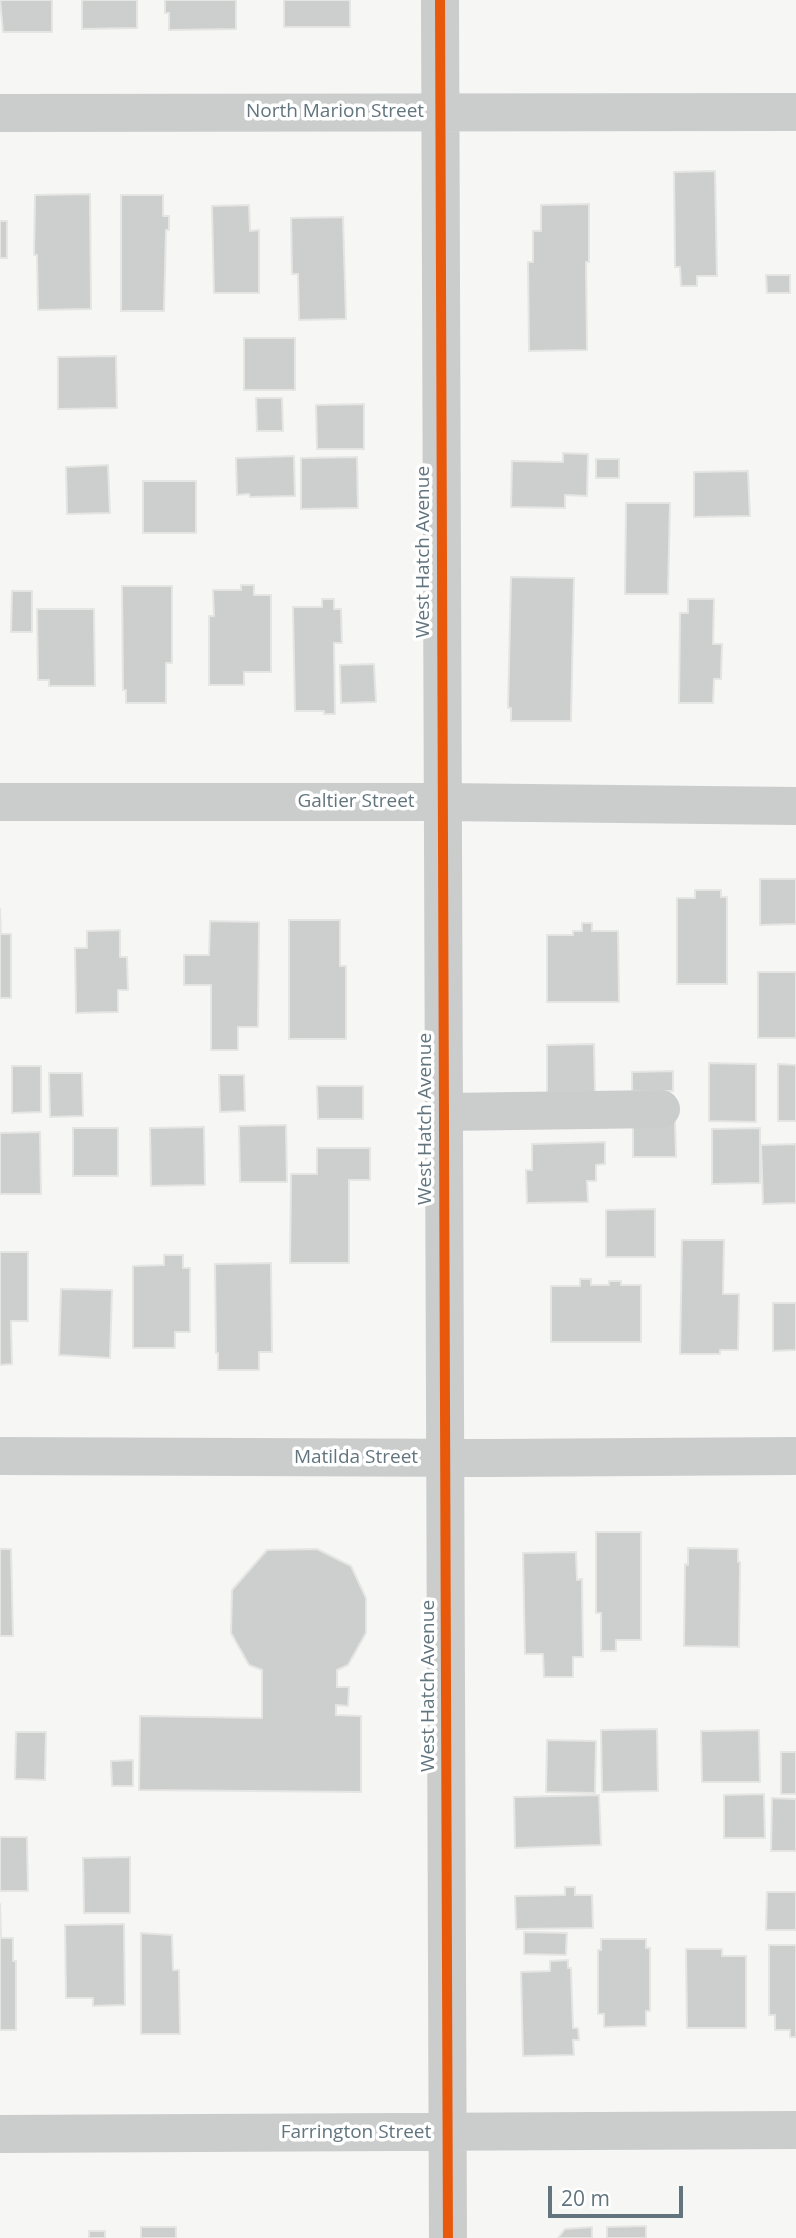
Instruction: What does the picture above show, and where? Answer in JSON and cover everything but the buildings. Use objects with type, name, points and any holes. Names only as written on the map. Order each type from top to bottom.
[{"type":"street","name":"West Hatch Avenue","points":[[440,0],[448,2238]]},
{"type":"street","name":"North Marion Street","points":[[0,113],[796,112]]},
{"type":"street","name":"Galtier Street","points":[[0,802],[442,802],[796,806]]},
{"type":"street","points":[[444,1112],[661,1109]]},
{"type":"street","name":"Matilda Street","points":[[0,1457],[796,1456]]},
{"type":"street","name":"Farrington Street","points":[[0,2134],[796,2130]]},
{"type":"cycle path","points":[[440,0],[448,2238]]}]
